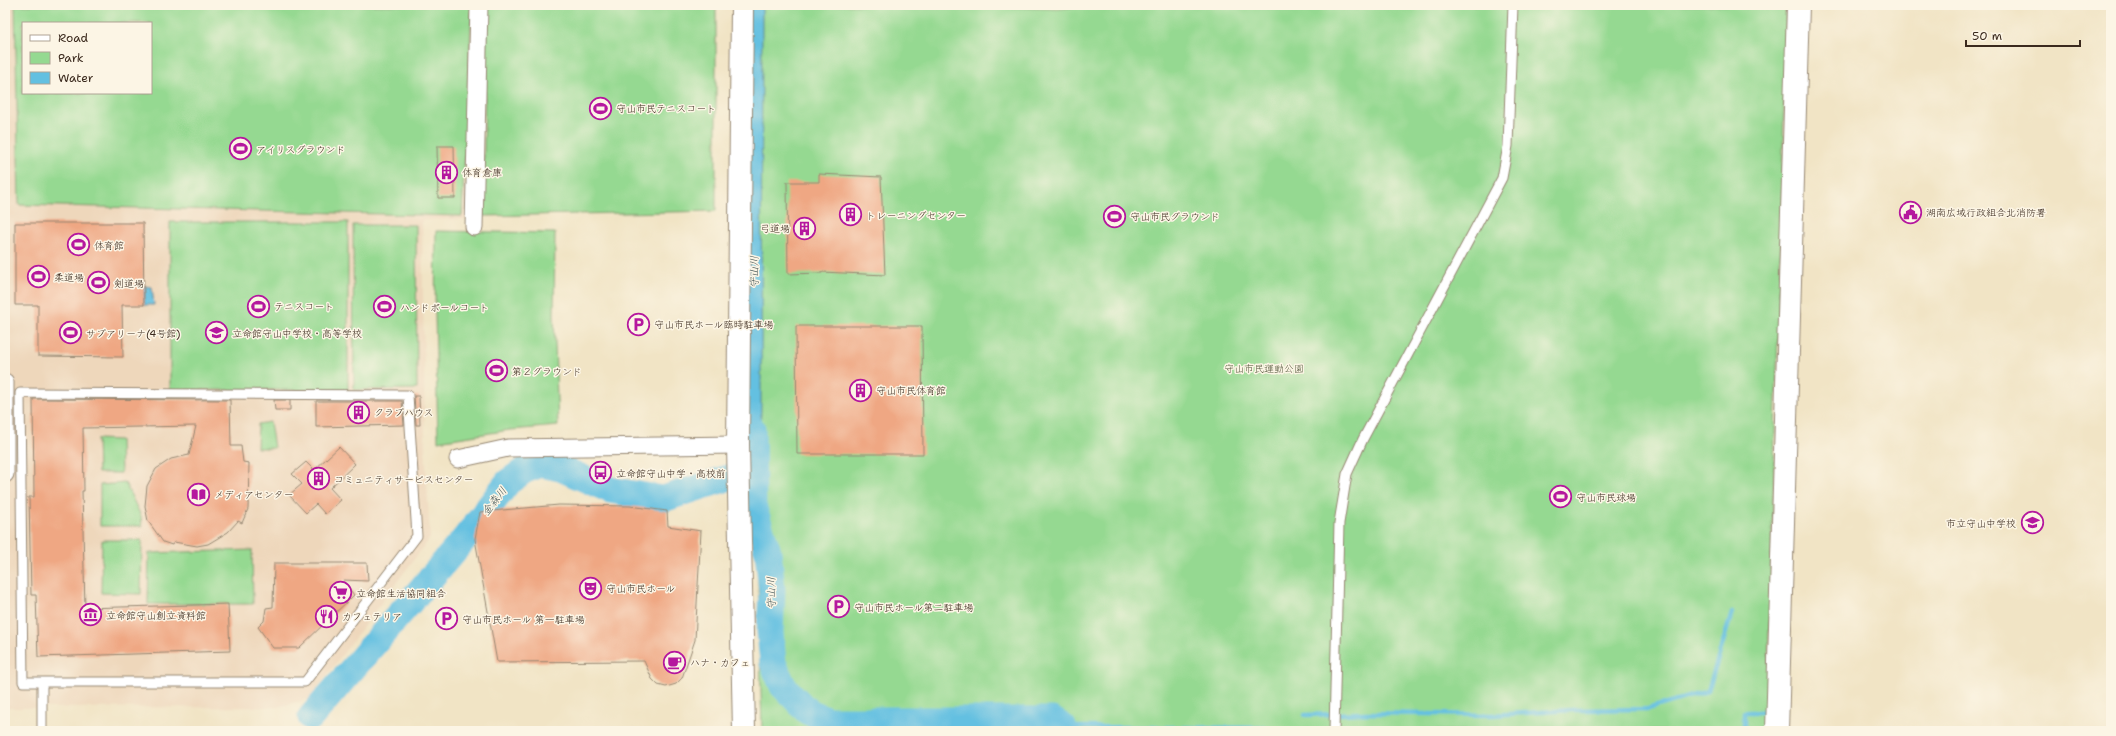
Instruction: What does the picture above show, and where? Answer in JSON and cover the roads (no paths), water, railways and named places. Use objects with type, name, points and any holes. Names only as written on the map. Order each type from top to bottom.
[{"type":"street","points":[[474,227],[479,5]]},
{"type":"street","points":[[742,5],[738,453],[744,731]]},
{"type":"street","points":[[1778,731],[1798,5]]},
{"type":"street","points":[[5,382],[5,474]]},
{"type":"street","points":[[458,459],[508,448],[738,453]]},
{"type":"lane","points":[[1334,731],[1339,523],[1347,474],[1363,439],[1502,178],[1508,146],[1512,5]]},
{"type":"lane","points":[[20,393],[408,394],[417,536],[305,682],[42,682],[22,682],[20,393]]},
{"type":"lane","points":[[42,682],[42,731]]},
{"type":"water","points":[[747,5],[762,5],[760,463],[746,467]]},
{"type":"water","points":[[144,286],[152,287],[154,305],[144,305]]},
{"type":"waterway","name":"守山川","points":[[752,429],[753,506],[768,552],[772,590],[770,632],[773,663],[783,686],[807,711],[828,720],[1052,720],[1063,727],[1064,731]]},
{"type":"waterway","name":"金森川","points":[[311,717],[466,537],[508,482],[525,470],[541,464],[560,468],[610,490],[663,499],[752,470]]},
{"type":"waterway","points":[[1305,715],[1366,713],[1492,715],[1573,710],[1648,709],[1708,691],[1732,613]]},
{"type":"waterway","points":[[1744,731],[1744,712],[1773,712]]},
{"type":"waterway","name":"守山川","points":[[1063,727],[1264,728]]},
{"type":"place","name":"守山市民テニスコート","points":[[600,108]]},
{"type":"place","name":"アイリスグラウンド","points":[[241,149]]},
{"type":"place","name":"体育倉庫","points":[[446,172]]},
{"type":"place","name":"湖南広域行政組合北消防署","points":[[1910,212]]},
{"type":"place","name":"トレーニングセンター","points":[[851,215]]},
{"type":"place","name":"守山市民グラウンド","points":[[1114,216]]},
{"type":"place","name":"弓道場","points":[[805,228]]},
{"type":"place","name":"体育館","points":[[79,245]]},
{"type":"place","name":"柔道場","points":[[38,277]]},
{"type":"place","name":"剣道場","points":[[99,283]]},
{"type":"place","name":"テニスコート","points":[[259,306]]},
{"type":"place","name":"ハンドボールコート","points":[[385,307]]},
{"type":"place","name":"守山市民ホール臨時駐車場","points":[[639,324]]},
{"type":"place","name":"サブアリーナ(4号館)","points":[[71,333]]},
{"type":"place","name":"立命館守山中学校・高等学校","points":[[216,333]]},
{"type":"place","name":"第２グラウンド","points":[[496,371]]},
{"type":"place","name":"守山市民体育館","points":[[860,390]]},
{"type":"place","name":"クラブハウス","points":[[358,412]]},
{"type":"place","name":"立命館守山中学・高校前","points":[[601,473]]},
{"type":"place","name":"コミュニティサービスセンター","points":[[318,479]]},
{"type":"place","name":"メディアセンター","points":[[198,494]]},
{"type":"place","name":"守山市民球場","points":[[1561,497]]},
{"type":"place","name":"市立守山中学校","points":[[2032,523]]},
{"type":"place","name":"守山市民ホール","points":[[591,588]]},
{"type":"place","name":"立命館生活協同組合","points":[[340,593]]},
{"type":"place","name":"守山市民ホール第二駐車場","points":[[839,607]]},
{"type":"place","name":"立命館守山創立資料館","points":[[91,615]]},
{"type":"place","name":"カフェテリア","points":[[326,616]]},
{"type":"place","name":"守山市民ホール 第一駐車場","points":[[447,619]]},
{"type":"place","name":"ハナ・カフェ","points":[[674,662]]},
{"type":"park label","name":"守山市民運動公園","points":[[1264,368]]}]
